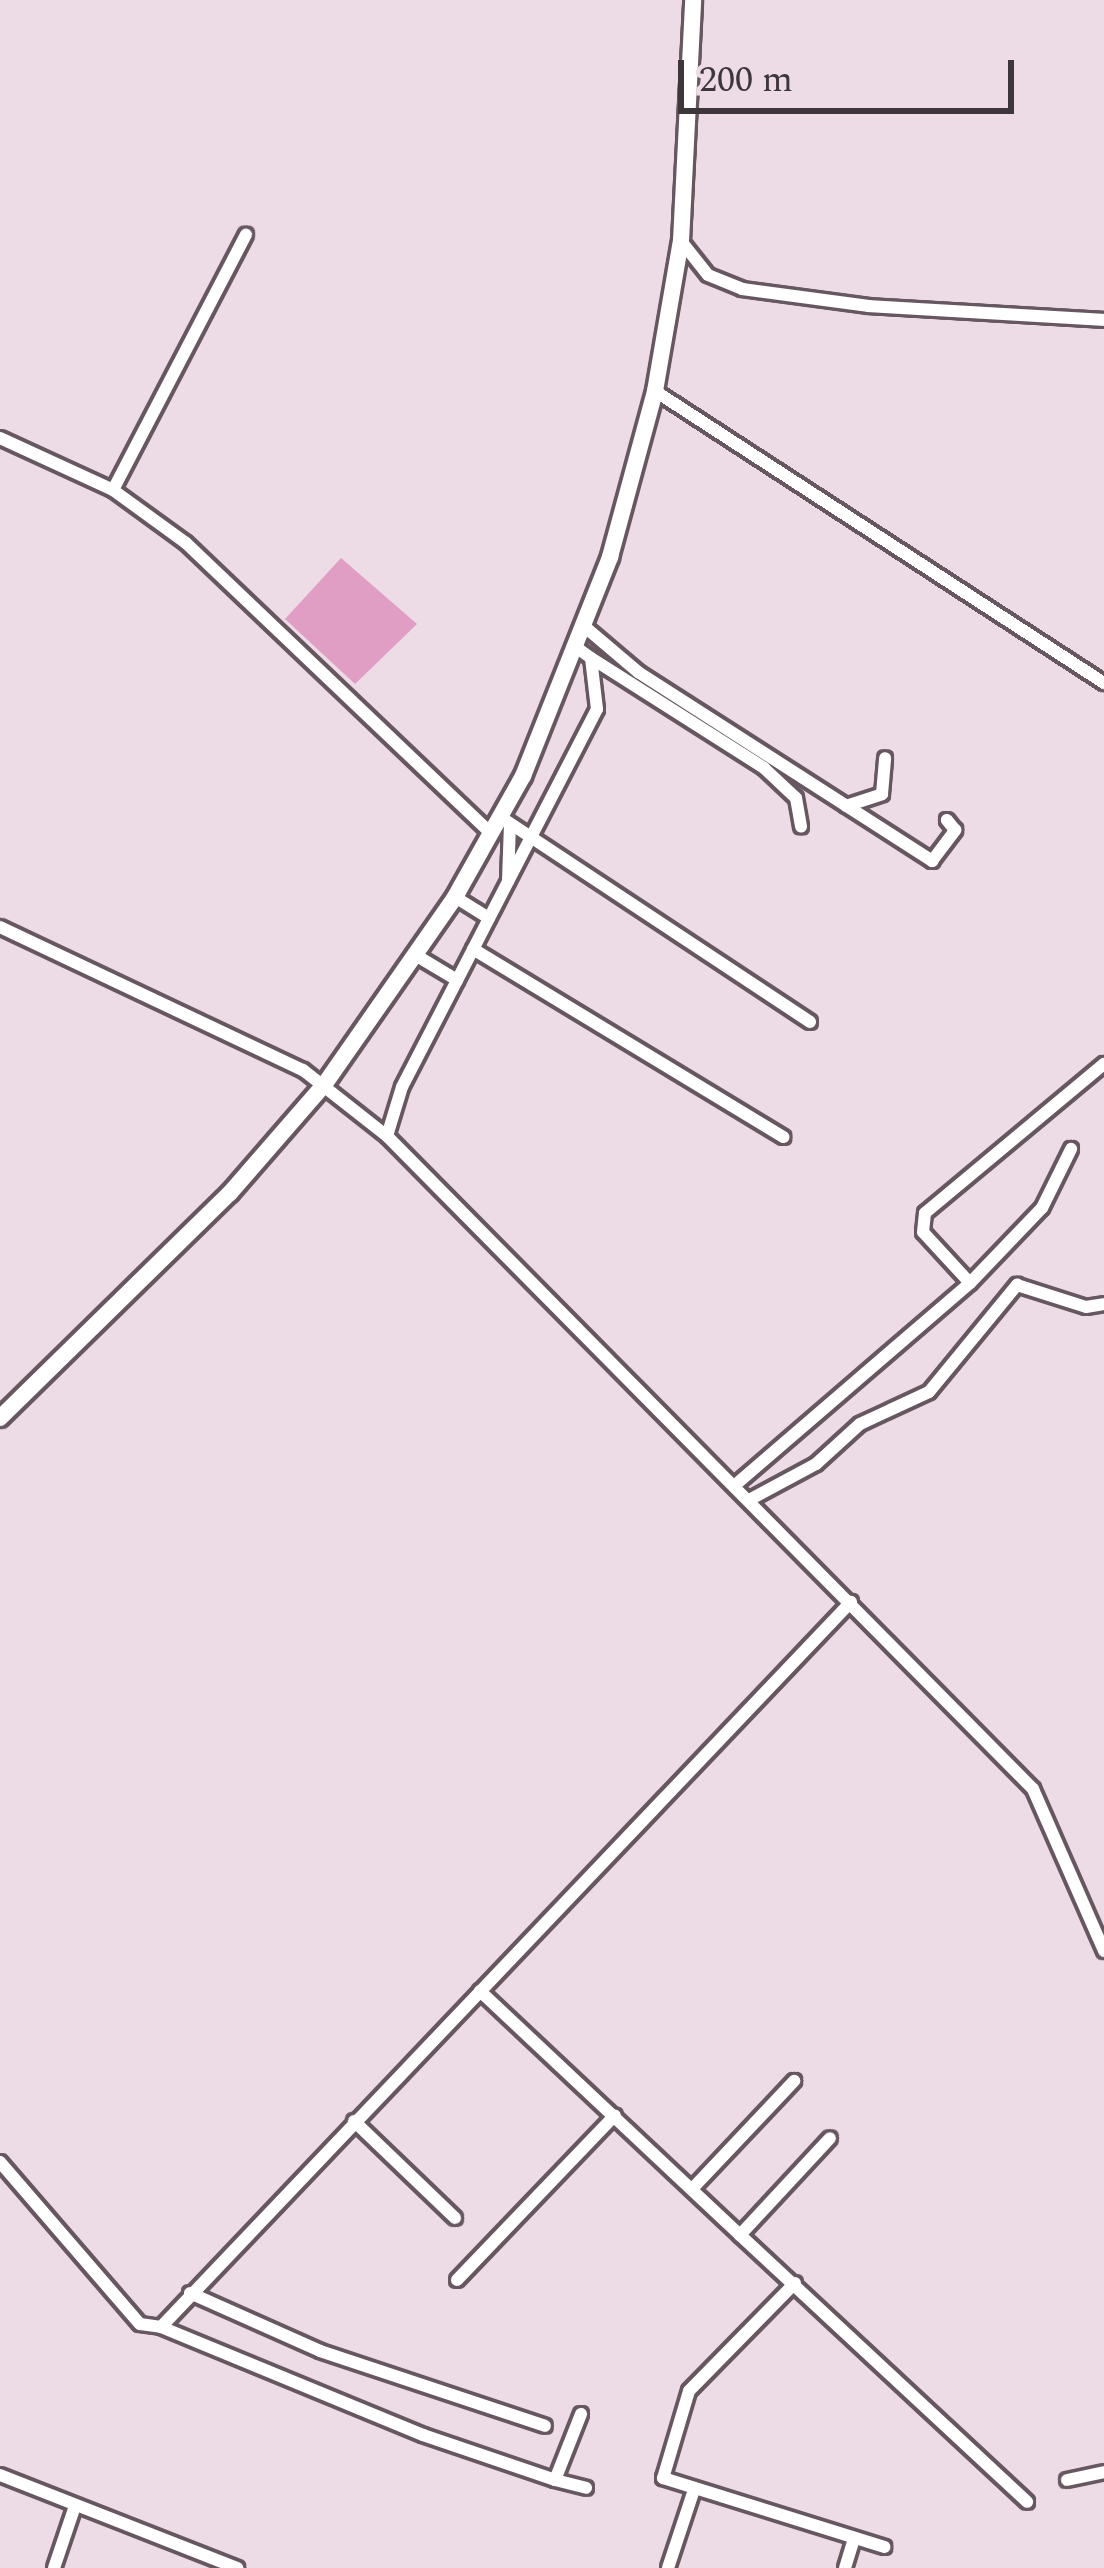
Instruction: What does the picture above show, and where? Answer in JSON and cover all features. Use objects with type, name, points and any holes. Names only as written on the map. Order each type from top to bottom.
[{"type":"main road","points":[[0,1418],[230,1193],[324,1085],[417,956],[500,824],[584,653],[585,627],[655,391],[681,241],[693,0]]},
{"type":"street","points":[[113,490],[246,236]]},
{"type":"street","points":[[681,241],[708,275],[742,289],[869,306],[1104,320]]},
{"type":"street","points":[[655,391],[1104,683]]},
{"type":"street","points":[[0,438],[113,490],[186,543],[500,824],[533,840],[810,1022]]},
{"type":"street","points":[[585,627],[638,672],[932,861],[955,830],[947,820]]},
{"type":"street","points":[[584,653],[764,768],[796,799],[801,827]]},
{"type":"street","points":[[387,1136],[403,1087],[597,709],[584,653]]},
{"type":"street","points":[[845,806],[869,805],[883,794],[885,758]]},
{"type":"street","points":[[500,824],[508,882]]},
{"type":"street","points":[[455,897],[489,918]]},
{"type":"street","points":[[0,927],[324,1085],[387,1136],[1033,1789],[1104,1951]]},
{"type":"street","points":[[473,949],[784,1137]]},
{"type":"street","points":[[417,956],[458,980]]},
{"type":"street","points":[[970,1283],[923,1232],[925,1213],[1104,1064]]},
{"type":"street","points":[[734,1486],[970,1283],[1042,1208],[1071,1149]]},
{"type":"street","points":[[749,1500],[816,1464],[860,1424],[929,1392],[1017,1285],[1086,1307],[1104,1304]]},
{"type":"street","points":[[161,2327],[851,1602]]},
{"type":"street","points":[[480,1991],[1027,2502]]},
{"type":"street","points":[[692,2189],[794,2081]]},
{"type":"street","points":[[457,2280],[614,2115]]},
{"type":"street","points":[[354,2121],[454,2218]]},
{"type":"street","points":[[740,2235],[830,2138]]},
{"type":"street","points":[[0,2162],[140,2324],[161,2327],[423,2435],[586,2488]]},
{"type":"street","points":[[795,2283],[688,2391],[662,2474],[694,2490],[884,2548]]},
{"type":"street","points":[[190,2293],[320,2351],[545,2426]]},
{"type":"street","points":[[555,2480],[581,2414]]},
{"type":"street","points":[[1067,2480],[1104,2472]]},
{"type":"street","points":[[0,2475],[74,2509],[237,2568]]},
{"type":"street","points":[[668,2568],[694,2490]]},
{"type":"street","points":[[54,2568],[74,2509]]},
{"type":"street","points":[[844,2568],[853,2542]]},
{"type":"shaded area","points":[[341,558],[417,624],[355,684],[285,619]]}]
